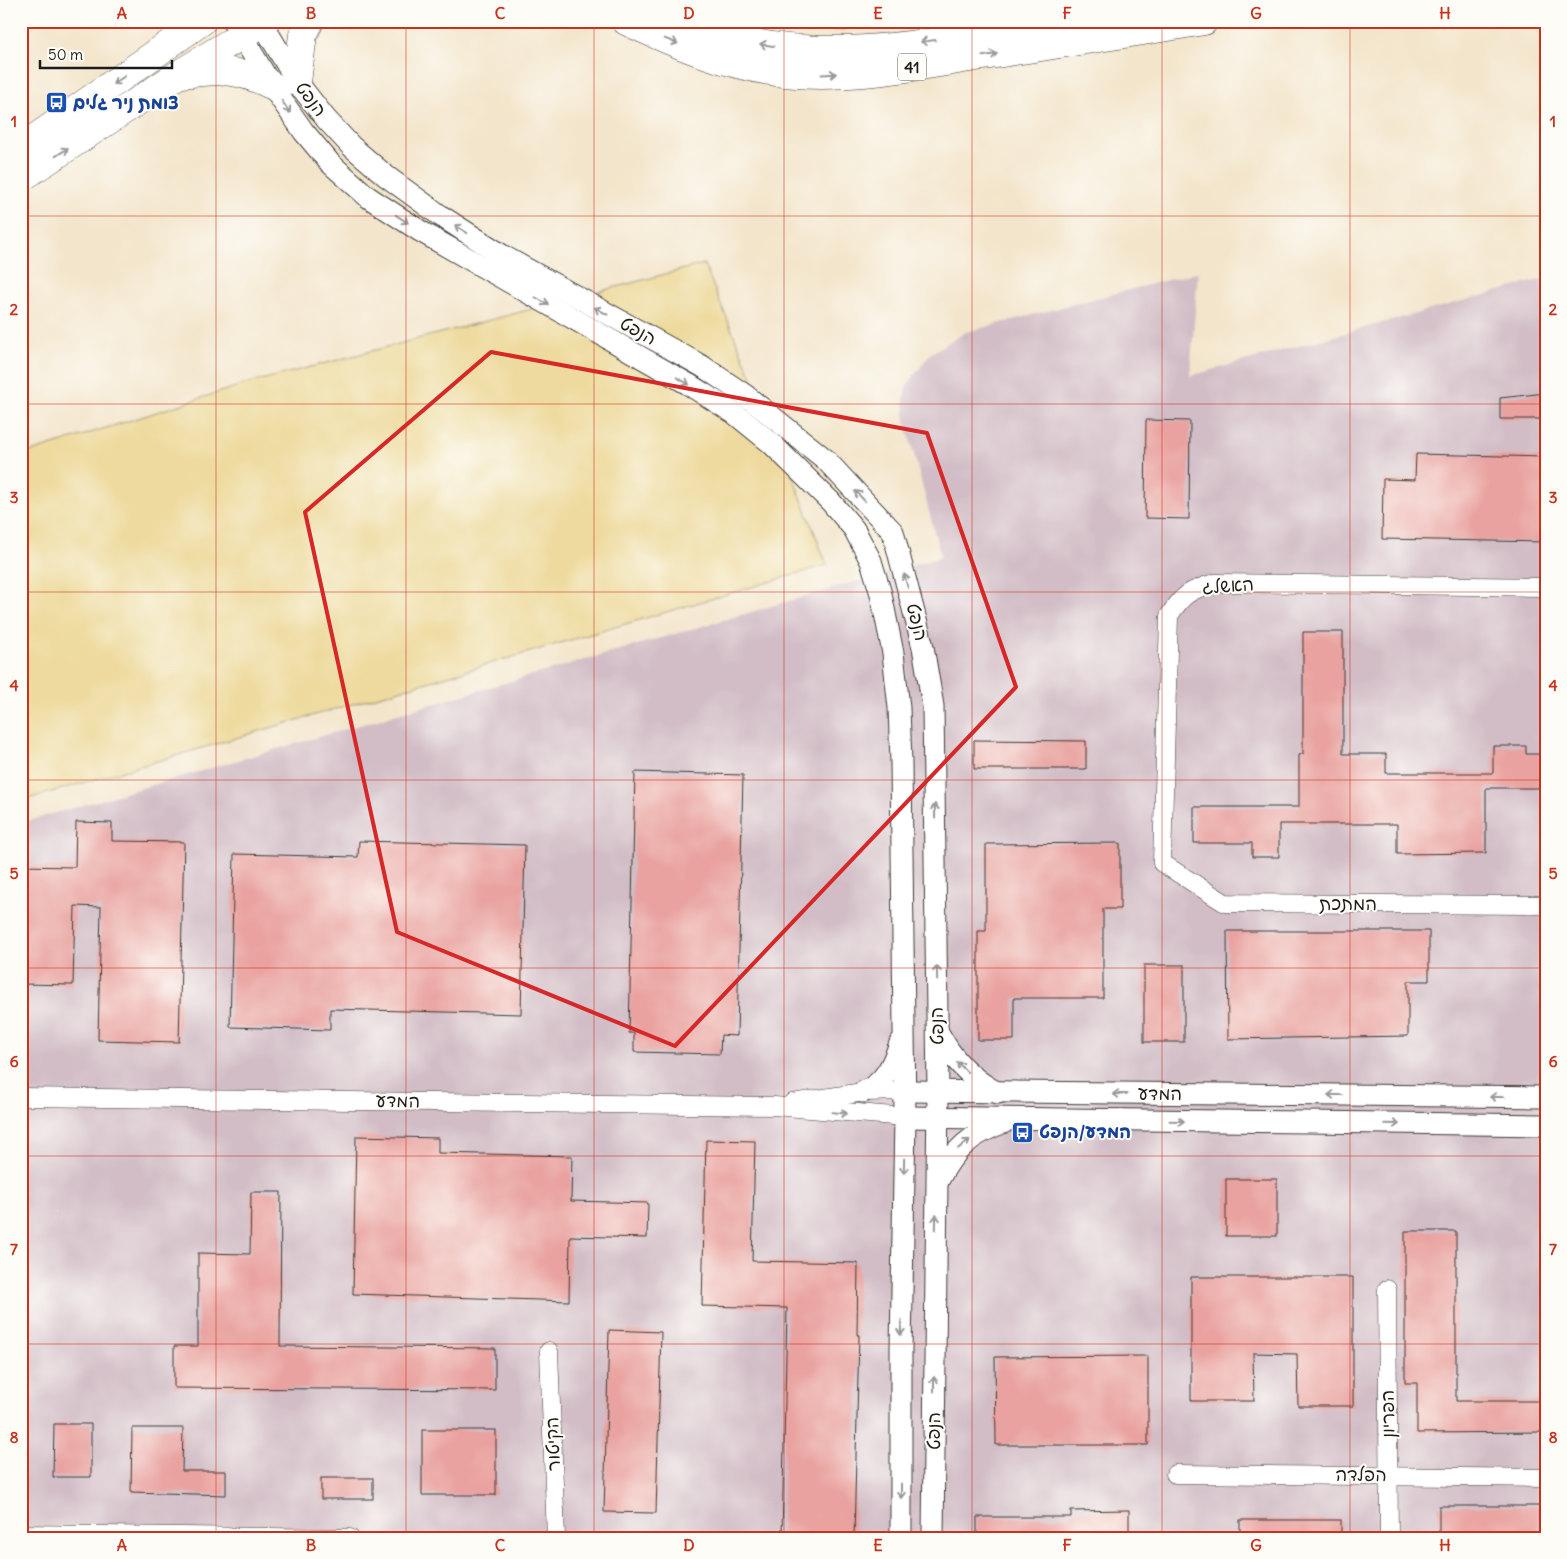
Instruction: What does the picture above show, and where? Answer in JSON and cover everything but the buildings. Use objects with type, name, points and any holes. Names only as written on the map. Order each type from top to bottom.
[{"type":"highway","points":[[143,64],[170,21]]},
{"type":"highway","points":[[21,148],[202,21]]},
{"type":"highway","points":[[180,74],[213,70],[239,72],[284,84],[310,21]]},
{"type":"highway","name":"41","points":[[626,21],[701,52],[742,65],[783,73],[820,75],[883,71],[1204,21]]},
{"type":"highway","name":"41","points":[[690,21],[736,38],[768,45],[822,50],[875,49],[1063,21]]},
{"type":"highway","points":[[21,178],[253,24]]},
{"type":"street","name":"הנפט","points":[[253,24],[284,84],[304,132],[330,163],[368,197],[420,231],[688,384],[734,413],[804,473],[854,529],[871,561],[881,594],[893,654],[899,708],[905,1117],[901,1350],[901,1538]]},
{"type":"street","name":"הנפט","points":[[284,84],[326,119],[351,146],[386,176],[441,216],[505,258],[702,366],[745,395],[825,459],[893,532],[923,647],[933,706],[938,1092],[933,1538]]},
{"type":"street","name":"האשלג","points":[[1162,863],[1170,616],[1178,602],[1192,589],[1215,583],[1546,587]]},
{"type":"street","name":"המתכת","points":[[1162,863],[1225,903],[1546,905]]},
{"type":"street","points":[[937,1031],[949,1053],[963,1069],[998,1093]]},
{"type":"street","points":[[863,1092],[872,1088],[888,1072],[904,1034]]},
{"type":"street","name":"המדע","points":[[774,1106],[863,1092],[904,1091],[1546,1097]]},
{"type":"street","name":"המדע","points":[[21,1097],[774,1106],[905,1117],[1012,1120],[1546,1125]]},
{"type":"street","points":[[936,1183],[952,1155],[962,1145],[988,1129],[1012,1120]]},
{"type":"street","name":"הפריון","points":[[1387,1290],[1389,1538]]},
{"type":"street","name":"הקיטור","points":[[549,1351],[556,1538]]},
{"type":"street","name":"הפלדה","points":[[1175,1474],[1546,1478]]},
{"type":"street","points":[[21,1534],[350,1538]]},
{"type":"highlighted area","points":[[491,352],[927,433],[1016,687],[675,1046],[397,932],[305,512]]},
{"type":"shaded area","points":[[1198,272],[1190,376],[1546,278],[1546,1538],[21,1538],[21,823],[941,557],[905,420],[904,401],[906,387],[930,354],[966,332]]},
{"type":"green space","points":[[784,21],[870,21],[841,30],[797,29]]},
{"type":"sand","points":[[704,264],[785,456],[827,565],[21,801],[21,455],[242,385]]},
{"type":"place","name":"צומת ניר גלים","points":[[57,103]]},
{"type":"place","name":"המדע/הנפט","points":[[1023,1132]]}]
